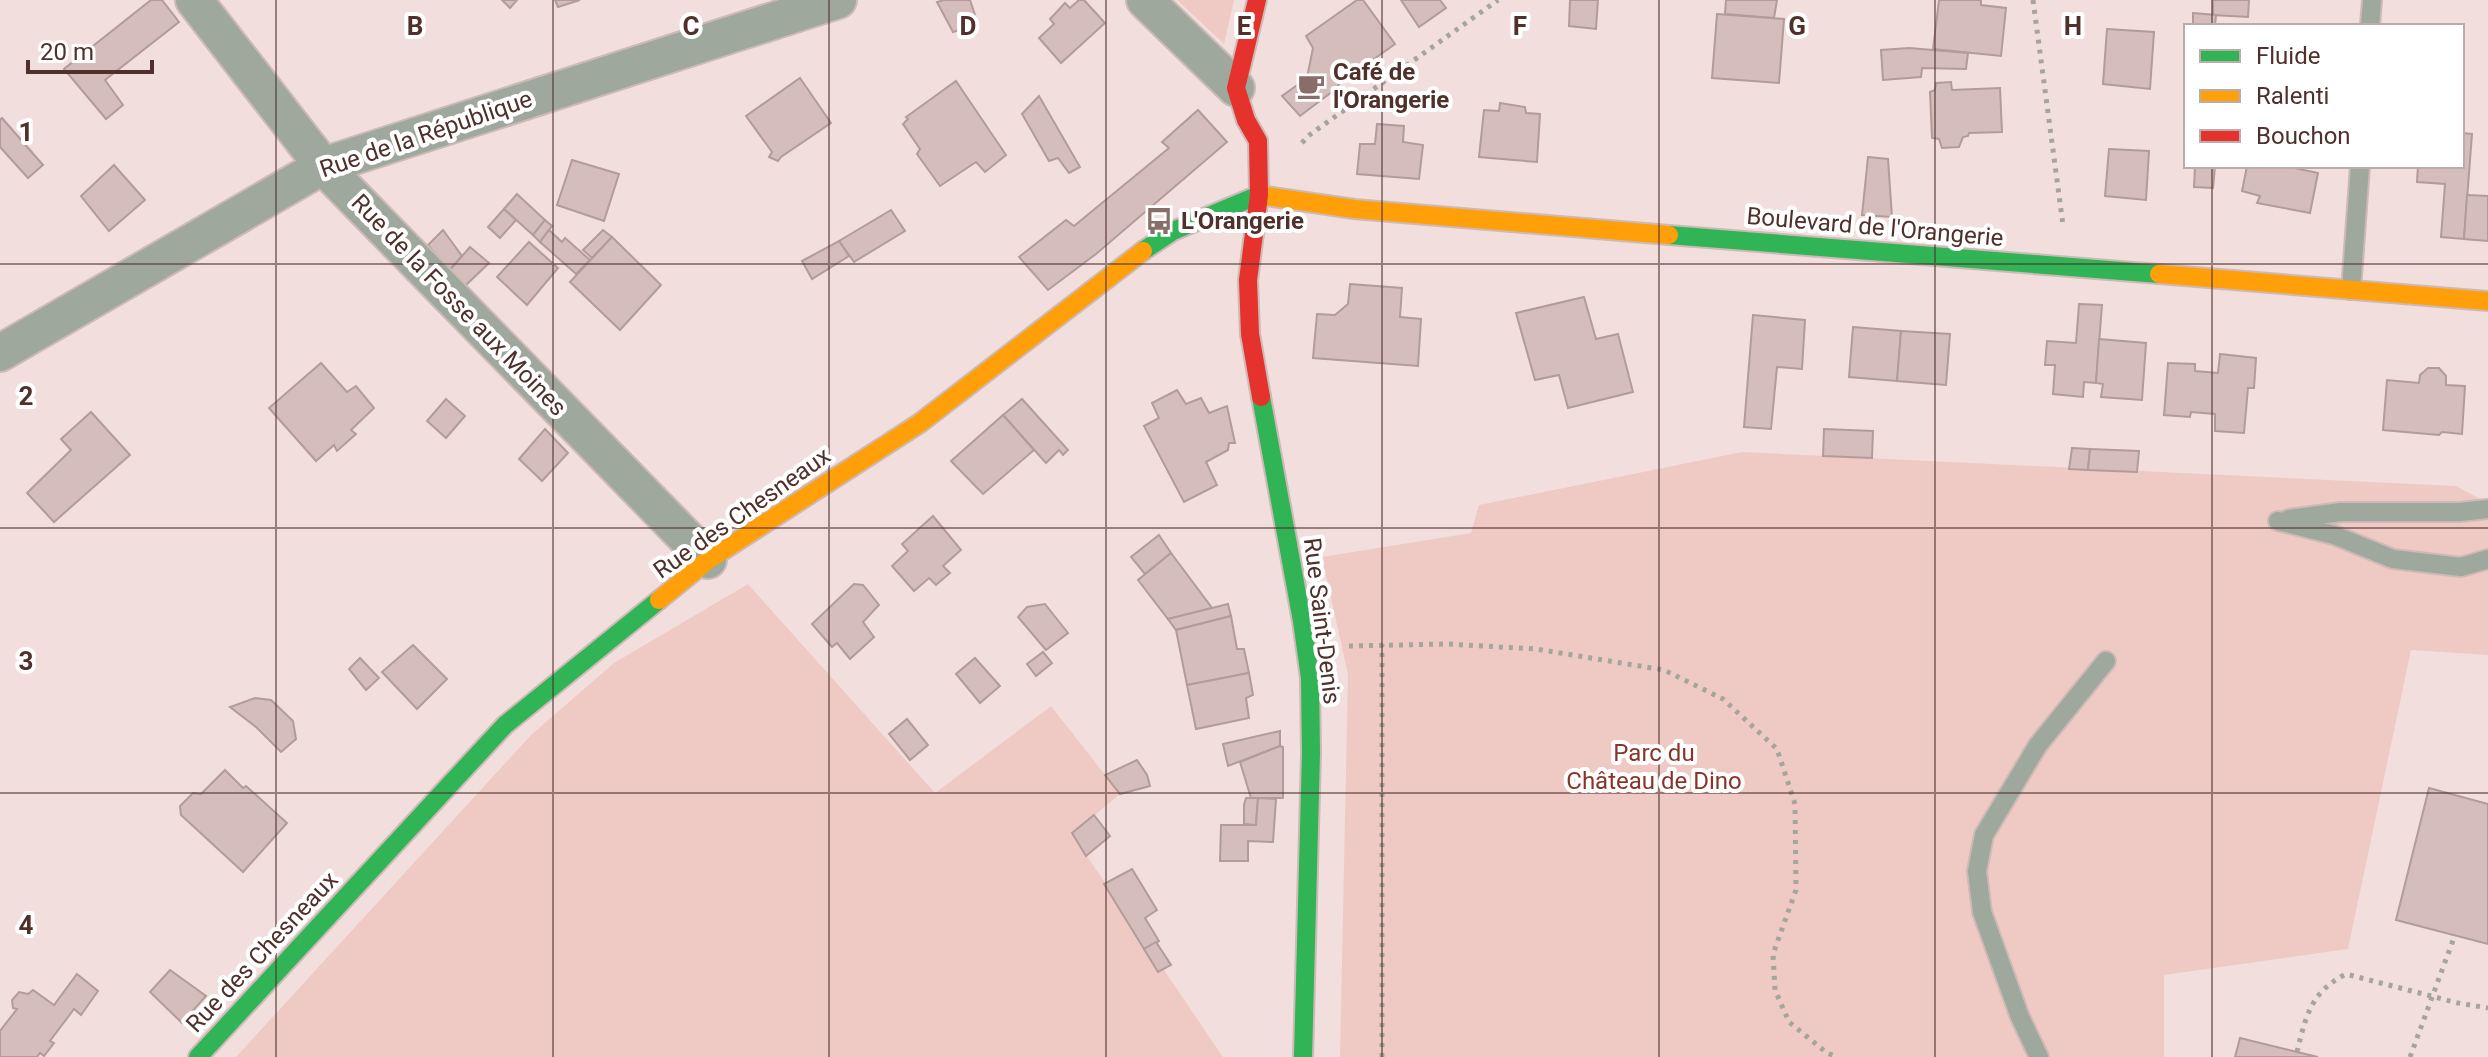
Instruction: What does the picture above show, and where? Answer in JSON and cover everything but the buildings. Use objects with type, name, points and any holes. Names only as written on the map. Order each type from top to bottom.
[{"type":"street","name":"Rue de la Fosse aux Moines","points":[[194,0],[323,166],[708,560]]},
{"type":"street","name":"Rue de la République","points":[[0,353],[323,166],[838,0]]},
{"type":"street","points":[[1145,0],[1236,88],[1246,120],[1258,141],[1259,195]]},
{"type":"street","points":[[1236,88],[1257,0]]},
{"type":"street","name":"Boulevard de l'Orangerie","points":[[1259,195],[1370,210],[2488,301]]},
{"type":"street","name":"Rue des Chesneaux","points":[[198,1057],[505,725],[708,560],[920,423],[1173,231],[1259,195]]},
{"type":"street","name":"Rue Saint-Denis","points":[[1259,195],[1248,280],[1250,334],[1310,678],[1303,1057]]},
{"type":"lane","points":[[2370,24],[2372,0]]},
{"type":"lane","points":[[2351,290],[2360,168]]},
{"type":"lane","points":[[2488,509],[2460,512],[2341,512],[2278,521],[2334,535],[2393,559],[2461,567],[2488,559]]},
{"type":"lane","points":[[2039,1057],[2020,1017],[1982,912],[1977,871],[1984,835],[2038,745],[2106,661]]},
{"type":"path","points":[[1298,148],[1308,136],[1498,0]]},
{"type":"path","points":[[2033,0],[2069,266]]},
{"type":"path","points":[[1382,644],[1382,1057]]},
{"type":"path","points":[[1391,644],[1536,649],[1664,670],[1723,699],[1777,749],[1795,804],[1796,890],[1773,954],[1775,990],[1789,1022],[1827,1053],[1837,1057]]},
{"type":"path","points":[[2410,1057],[2455,935]]},
{"type":"path","points":[[2297,1052],[2312,1004],[2327,984],[2346,974],[2488,1008]]},
{"type":"green space","points":[[1177,0],[1234,0],[1224,44]]},
{"type":"green space","name":"Parc du Château de Dino","points":[[1742,452],[2456,486],[2488,503],[2488,655],[2411,650],[2348,949],[2164,975],[2164,1057],[1340,1057],[1348,675],[1322,557],[1471,533],[1479,505]]},
{"type":"green space","points":[[748,584],[935,793],[1051,706],[1120,794],[1072,834],[1223,1057],[236,1057],[531,735],[614,663]]},
{"type":"traffic: fast","points":[[1143,251],[1173,231],[1259,195]]},
{"type":"traffic: fast","points":[[1669,235],[2159,274]]},
{"type":"traffic: fast","points":[[1261,397],[1310,678],[1303,1057]]},
{"type":"traffic: fast","points":[[198,1057],[505,725],[659,600]]},
{"type":"traffic: slow","points":[[1259,195],[1354,209],[1669,235]]},
{"type":"traffic: slow","points":[[659,600],[708,560],[920,423],[1143,251]]},
{"type":"traffic: slow","points":[[2159,274],[2488,301]]},
{"type":"traffic: jam","points":[[1257,0],[1236,88],[1246,120],[1258,141],[1259,195],[1248,280],[1250,334],[1261,397]]},
{"type":"place","name":"Café de l'Orangerie","points":[[1311,86]]},
{"type":"place","name":"L'Orangerie","points":[[1159,221]]}]
